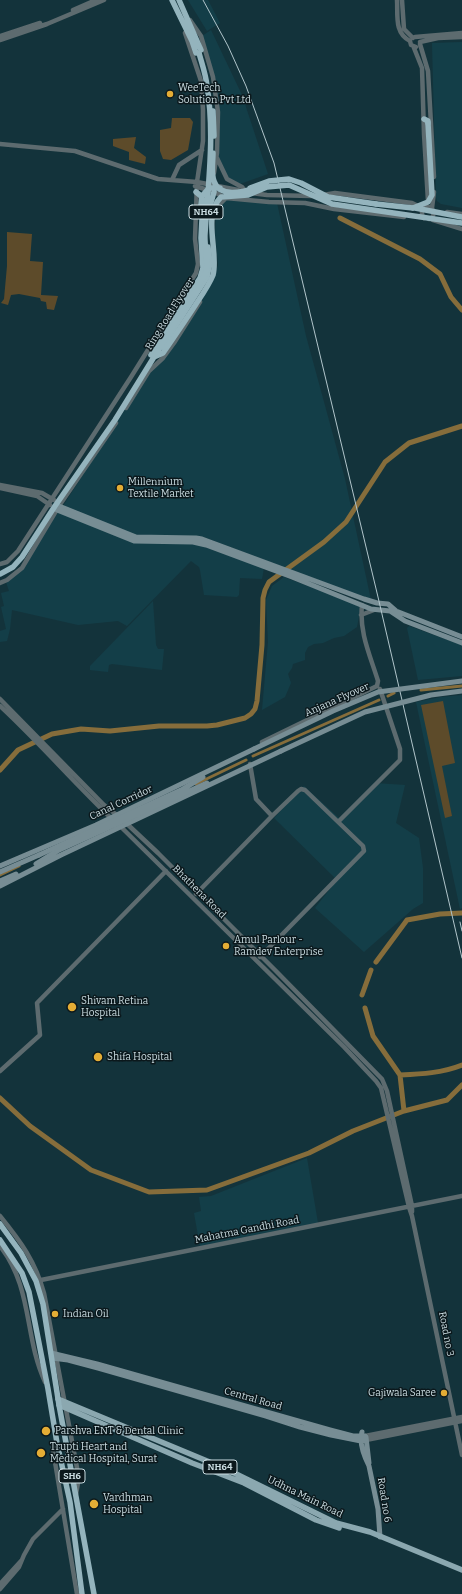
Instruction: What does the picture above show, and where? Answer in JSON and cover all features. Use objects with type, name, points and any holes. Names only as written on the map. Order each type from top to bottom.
[{"type":"highway","name":"NH64","points":[[172,0],[182,20]]},
{"type":"highway","name":"NH64","points":[[180,0],[188,17]]},
{"type":"highway","name":"Ring Road Flyover","points":[[0,570],[11,564],[19,555],[52,504],[112,419],[202,277],[205,266],[202,237],[206,186],[207,111],[205,85],[199,52],[188,17]]},
{"type":"highway","name":"Ring Road Flyover","points":[[182,20],[199,52]]},
{"type":"highway","points":[[199,52],[212,100],[214,120],[213,177],[215,184],[219,190],[224,192],[240,192],[275,182],[277,180]]},
{"type":"highway","points":[[413,208],[429,207],[432,195],[426,121]]},
{"type":"highway","points":[[152,356],[159,337],[201,270],[202,260],[199,236],[201,202],[204,193],[209,188],[214,187],[232,191],[242,190],[269,181],[289,179],[301,183],[328,197],[413,208],[462,217]]},
{"type":"highway","points":[[152,356],[163,353],[204,292],[212,276],[215,263],[212,237],[214,207],[216,201],[221,197],[248,195],[266,187],[289,185],[332,204],[462,223]]},
{"type":"highway","points":[[152,356],[196,284],[203,268],[201,238],[203,200],[197,187]]},
{"type":"highway","points":[[152,356],[167,341],[208,272],[210,263],[207,243],[208,212],[214,192]]},
{"type":"highway","name":"Ring Road Flyover","points":[[0,574],[13,567],[22,557],[55,506],[115,420],[152,356]]},
{"type":"highway","points":[[0,1226],[38,1280],[54,1355],[41,1356]]},
{"type":"highway","points":[[0,1240],[22,1273],[29,1292],[57,1443],[70,1502],[82,1594]]},
{"type":"highway","name":"SH6","points":[[54,1355],[76,1496],[94,1594]]},
{"type":"main road","points":[[58,508],[127,539],[142,542],[193,542],[269,566],[374,610],[390,611],[405,621],[462,643]]},
{"type":"main road","points":[[292,575],[373,602],[388,604],[396,611],[462,637]]},
{"type":"main road","name":"Anjana Flyover","points":[[249,753],[254,749],[333,711],[378,692],[462,681]]},
{"type":"main road","points":[[0,886],[121,826],[365,712],[431,695],[462,691]]},
{"type":"main road","name":"Canal Corridor","points":[[0,866],[111,818],[249,753]]},
{"type":"main road","points":[[0,872],[183,789],[235,763],[244,755]]},
{"type":"main road","points":[[0,881],[37,863],[57,851],[238,768],[248,766]]},
{"type":"main road","name":"Central Road","points":[[54,1355],[306,1429],[363,1439]]},
{"type":"main road","name":"Udhna Main Road","points":[[61,1403],[192,1463],[244,1483],[316,1520],[369,1536],[380,1537]]},
{"type":"main road","name":"Road no 6","points":[[363,1439],[369,1460],[378,1509],[380,1537]]},
{"type":"main road","name":"NH64","points":[[380,1537],[462,1570]]},
{"type":"street","points":[[0,36],[47,21],[96,0]]},
{"type":"street","points":[[0,40],[47,24],[104,0]]},
{"type":"street","points":[[398,0],[399,29],[403,37],[413,39],[426,35],[462,33]]},
{"type":"street","points":[[402,0],[404,29],[413,39],[420,43],[428,71],[434,196],[429,207],[422,215],[424,218]]},
{"type":"street","points":[[188,17],[200,36],[213,77],[218,112],[217,158],[220,167],[227,179],[242,186],[247,192]]},
{"type":"street","points":[[0,564],[7,562],[18,551],[53,499],[196,273],[198,264],[195,239],[197,187],[202,147],[203,110],[201,81],[182,20]]},
{"type":"street","points":[[414,48],[420,43],[438,38],[462,37]]},
{"type":"street","points":[[413,39],[410,45],[414,48],[422,68],[426,121]]},
{"type":"street","points":[[0,144],[75,151],[158,180],[189,182],[197,187],[214,192],[226,198],[269,202],[305,203],[334,209],[381,215],[431,218],[438,222],[462,229]]},
{"type":"street","points":[[172,180],[179,165],[202,147],[217,145]]},
{"type":"street","points":[[0,583],[7,580],[22,568],[58,508],[110,433],[149,371],[163,358],[174,343],[209,288],[215,275],[217,264],[214,235],[216,209],[213,185],[217,153]]},
{"type":"street","points":[[197,187],[213,185],[268,195],[319,196],[335,193],[412,203],[462,214]]},
{"type":"street","points":[[321,206],[320,202],[326,195]]},
{"type":"street","points":[[216,209],[226,198]]},
{"type":"street","points":[[429,207],[434,215],[431,218]]},
{"type":"street","points":[[0,486],[42,494],[53,499],[58,508]]},
{"type":"street","points":[[0,486],[37,496],[58,508]]},
{"type":"street","points":[[339,821],[396,765],[401,756],[363,634],[361,615],[362,605]]},
{"type":"street","points":[[361,615],[374,610]]},
{"type":"street","points":[[249,753],[251,748],[375,687],[378,684]]},
{"type":"street","points":[[0,699],[28,729]]},
{"type":"street","name":"Bhathena Road","points":[[0,706],[28,729],[104,805],[127,824],[261,956],[379,1076],[384,1082],[385,1092]]},
{"type":"street","name":"Bhathena Road","points":[[28,729],[63,771],[121,826],[344,1047],[385,1092]]},
{"type":"street","points":[[248,766],[256,799],[272,816]]},
{"type":"street","points":[[192,897],[298,791],[303,789],[339,821],[363,846],[364,852],[257,961]]},
{"type":"street","points":[[0,1071],[40,1035],[37,1003],[166,871]]},
{"type":"street","name":"Road no 3","points":[[385,1092],[462,1455]]},
{"type":"street","name":"Mahatma Gandhi Road","points":[[38,1280],[462,1196]]},
{"type":"street","points":[[0,1216],[28,1252],[38,1280]]},
{"type":"street","points":[[0,1246],[12,1265],[23,1292],[41,1372],[48,1389]]},
{"type":"street","name":"Central Road","points":[[363,1439],[455,1420],[462,1417]]},
{"type":"street","name":"Central Road","points":[[455,1420],[462,1421]]},
{"type":"street","points":[[57,1443],[53,1447],[53,1450],[77,1594]]},
{"type":"street","points":[[59,1485],[66,1484]]},
{"type":"street","points":[[0,1584],[20,1561],[33,1539],[63,1509]]},
{"type":"street","points":[[0,1589],[19,1567],[20,1561]]},
{"type":"shaded area","points":[[188,0],[208,0],[220,23],[207,31]]},
{"type":"shaded area","points":[[211,30],[242,95],[268,174],[240,184],[228,179],[217,157],[220,112],[202,36]]},
{"type":"shaded area","points":[[462,42],[462,208],[441,204],[437,201],[436,197],[432,43]]},
{"type":"shaded area","points":[[172,118],[190,118],[193,122],[188,150],[171,160],[163,159],[160,151],[160,130],[171,128]]},
{"type":"shaded area","points":[[136,137],[134,148],[146,157],[145,164],[129,160],[129,152],[113,146],[113,139]]},
{"type":"shaded area","points":[[226,199],[277,203],[306,336],[345,479],[371,600],[200,536],[136,536],[63,506],[149,372],[192,316],[209,288],[218,265],[215,235],[216,209]]},
{"type":"shaded area","points":[[7,232],[32,234],[30,261],[43,262],[41,295],[58,296],[54,310],[47,309],[46,302],[41,301],[40,298],[19,294],[11,295],[8,305],[1,303],[4,299],[7,266]]},
{"type":"shaded area","points":[[58,512],[127,540],[193,543],[264,568],[262,579],[240,578],[239,595],[237,597],[204,595],[199,567],[191,561],[127,626],[118,621],[78,625],[12,610],[7,641],[0,642],[0,631],[6,629],[1,607],[4,606],[1,593],[9,591],[6,582],[22,570]]},
{"type":"shaded area","points":[[284,577],[361,606],[357,627],[344,636],[308,647],[305,653],[305,660],[293,664],[288,674],[291,683],[285,697],[262,710],[268,642],[266,600],[272,586]]},
{"type":"shaded area","points":[[153,601],[156,645],[158,649],[164,649],[162,670],[112,664],[109,665],[108,672],[90,670],[90,666]]},
{"type":"shaded area","points":[[409,626],[462,645],[462,676],[418,680],[407,628]]},
{"type":"shaded area","points":[[462,695],[462,908],[460,909],[416,702]]},
{"type":"shaded area","points":[[443,701],[455,763],[442,766],[452,816],[445,818],[421,705]]},
{"type":"shaded area","points":[[374,783],[405,785],[396,823],[419,838],[423,868],[423,903],[413,909],[364,952],[315,908],[337,880],[274,818],[304,786],[339,818]]},
{"type":"shaded area","points":[[307,1158],[318,1223],[200,1247],[194,1213],[201,1211],[199,1197],[211,1196]]},
{"type":"waterway","points":[[340,218],[420,259],[440,274],[451,297],[462,310]]},
{"type":"waterway","points":[[0,770],[18,750],[52,734],[81,729],[110,731],[159,726],[217,725],[245,718],[251,714],[255,709],[257,701],[262,645],[263,598],[269,582],[324,542],[346,522],[385,462],[409,443],[462,426]]},
{"type":"waterway","points":[[421,690],[462,686]]},
{"type":"waterway","points":[[388,696],[394,693]]},
{"type":"waterway","points":[[253,756],[379,700]]},
{"type":"waterway","points":[[196,784],[246,760]]},
{"type":"waterway","points":[[0,875],[19,866]]},
{"type":"waterway","points":[[376,962],[407,920],[440,914],[462,913]]},
{"type":"waterway","points":[[362,995],[371,970]]},
{"type":"waterway","points":[[365,1008],[373,1036],[400,1075],[424,1074],[462,1065]]},
{"type":"waterway","points":[[400,1075],[404,1111]]},
{"type":"waterway","points":[[0,1098],[30,1126],[91,1170],[149,1192],[207,1190],[309,1153],[353,1131],[404,1111],[447,1100],[462,1085]]},
{"type":"railway","points":[[203,0],[228,46],[246,86],[274,163],[378,597],[462,958]]},
{"type":"railway","points":[[460,922],[462,931]]},
{"type":"place","name":"WeeTech Solution Pvt Ltd","points":[[170,94]]},
{"type":"place","name":"Millennium Textile Market","points":[[120,488]]},
{"type":"place","name":"Amul Parlour - Ramdev Enterprise","points":[[226,946]]},
{"type":"place","name":"Shivam Retina Hospital","points":[[72,1007]]},
{"type":"place","name":"Shifa Hospital","points":[[98,1057]]},
{"type":"place","name":"Indian Oil","points":[[55,1314]]},
{"type":"place","name":"Gajiwala Saree","points":[[444,1393]]},
{"type":"place","name":"Parshva ENT & Dental Clinic","points":[[46,1431]]},
{"type":"place","name":"Trupti Heart and Medical Hospital, Surat","points":[[41,1453]]},
{"type":"place","name":"Vardhman Hospital","points":[[94,1504]]}]
